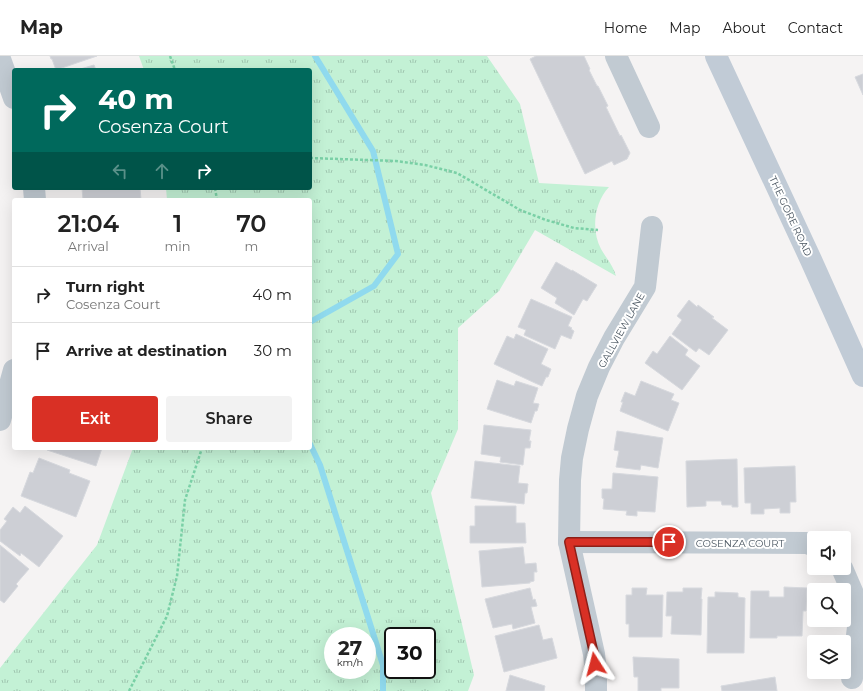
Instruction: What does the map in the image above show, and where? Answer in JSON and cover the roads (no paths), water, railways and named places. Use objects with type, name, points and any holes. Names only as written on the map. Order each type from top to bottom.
[{"type":"main road","name":"THE GORE ROAD","points":[[716,56],[863,376]]},
{"type":"street","points":[[616,56],[649,127]]},
{"type":"street","points":[[0,58],[12,92]]},
{"type":"street","name":"GALLVIEW LANE","points":[[596,691],[594,654],[569,542],[570,480],[572,458],[587,396],[599,367],[614,338],[645,287],[652,227]]},
{"type":"street","points":[[0,420],[12,377]]},
{"type":"street","name":"COSENZA COURT","points":[[569,542],[807,543]]},
{"type":"street","points":[[845,575],[860,610],[852,678]]},
{"type":"waterway","points":[[312,321],[374,286],[398,254],[373,151],[315,56]]},
{"type":"waterway","points":[[312,448],[320,465],[383,665],[383,691]]}]
